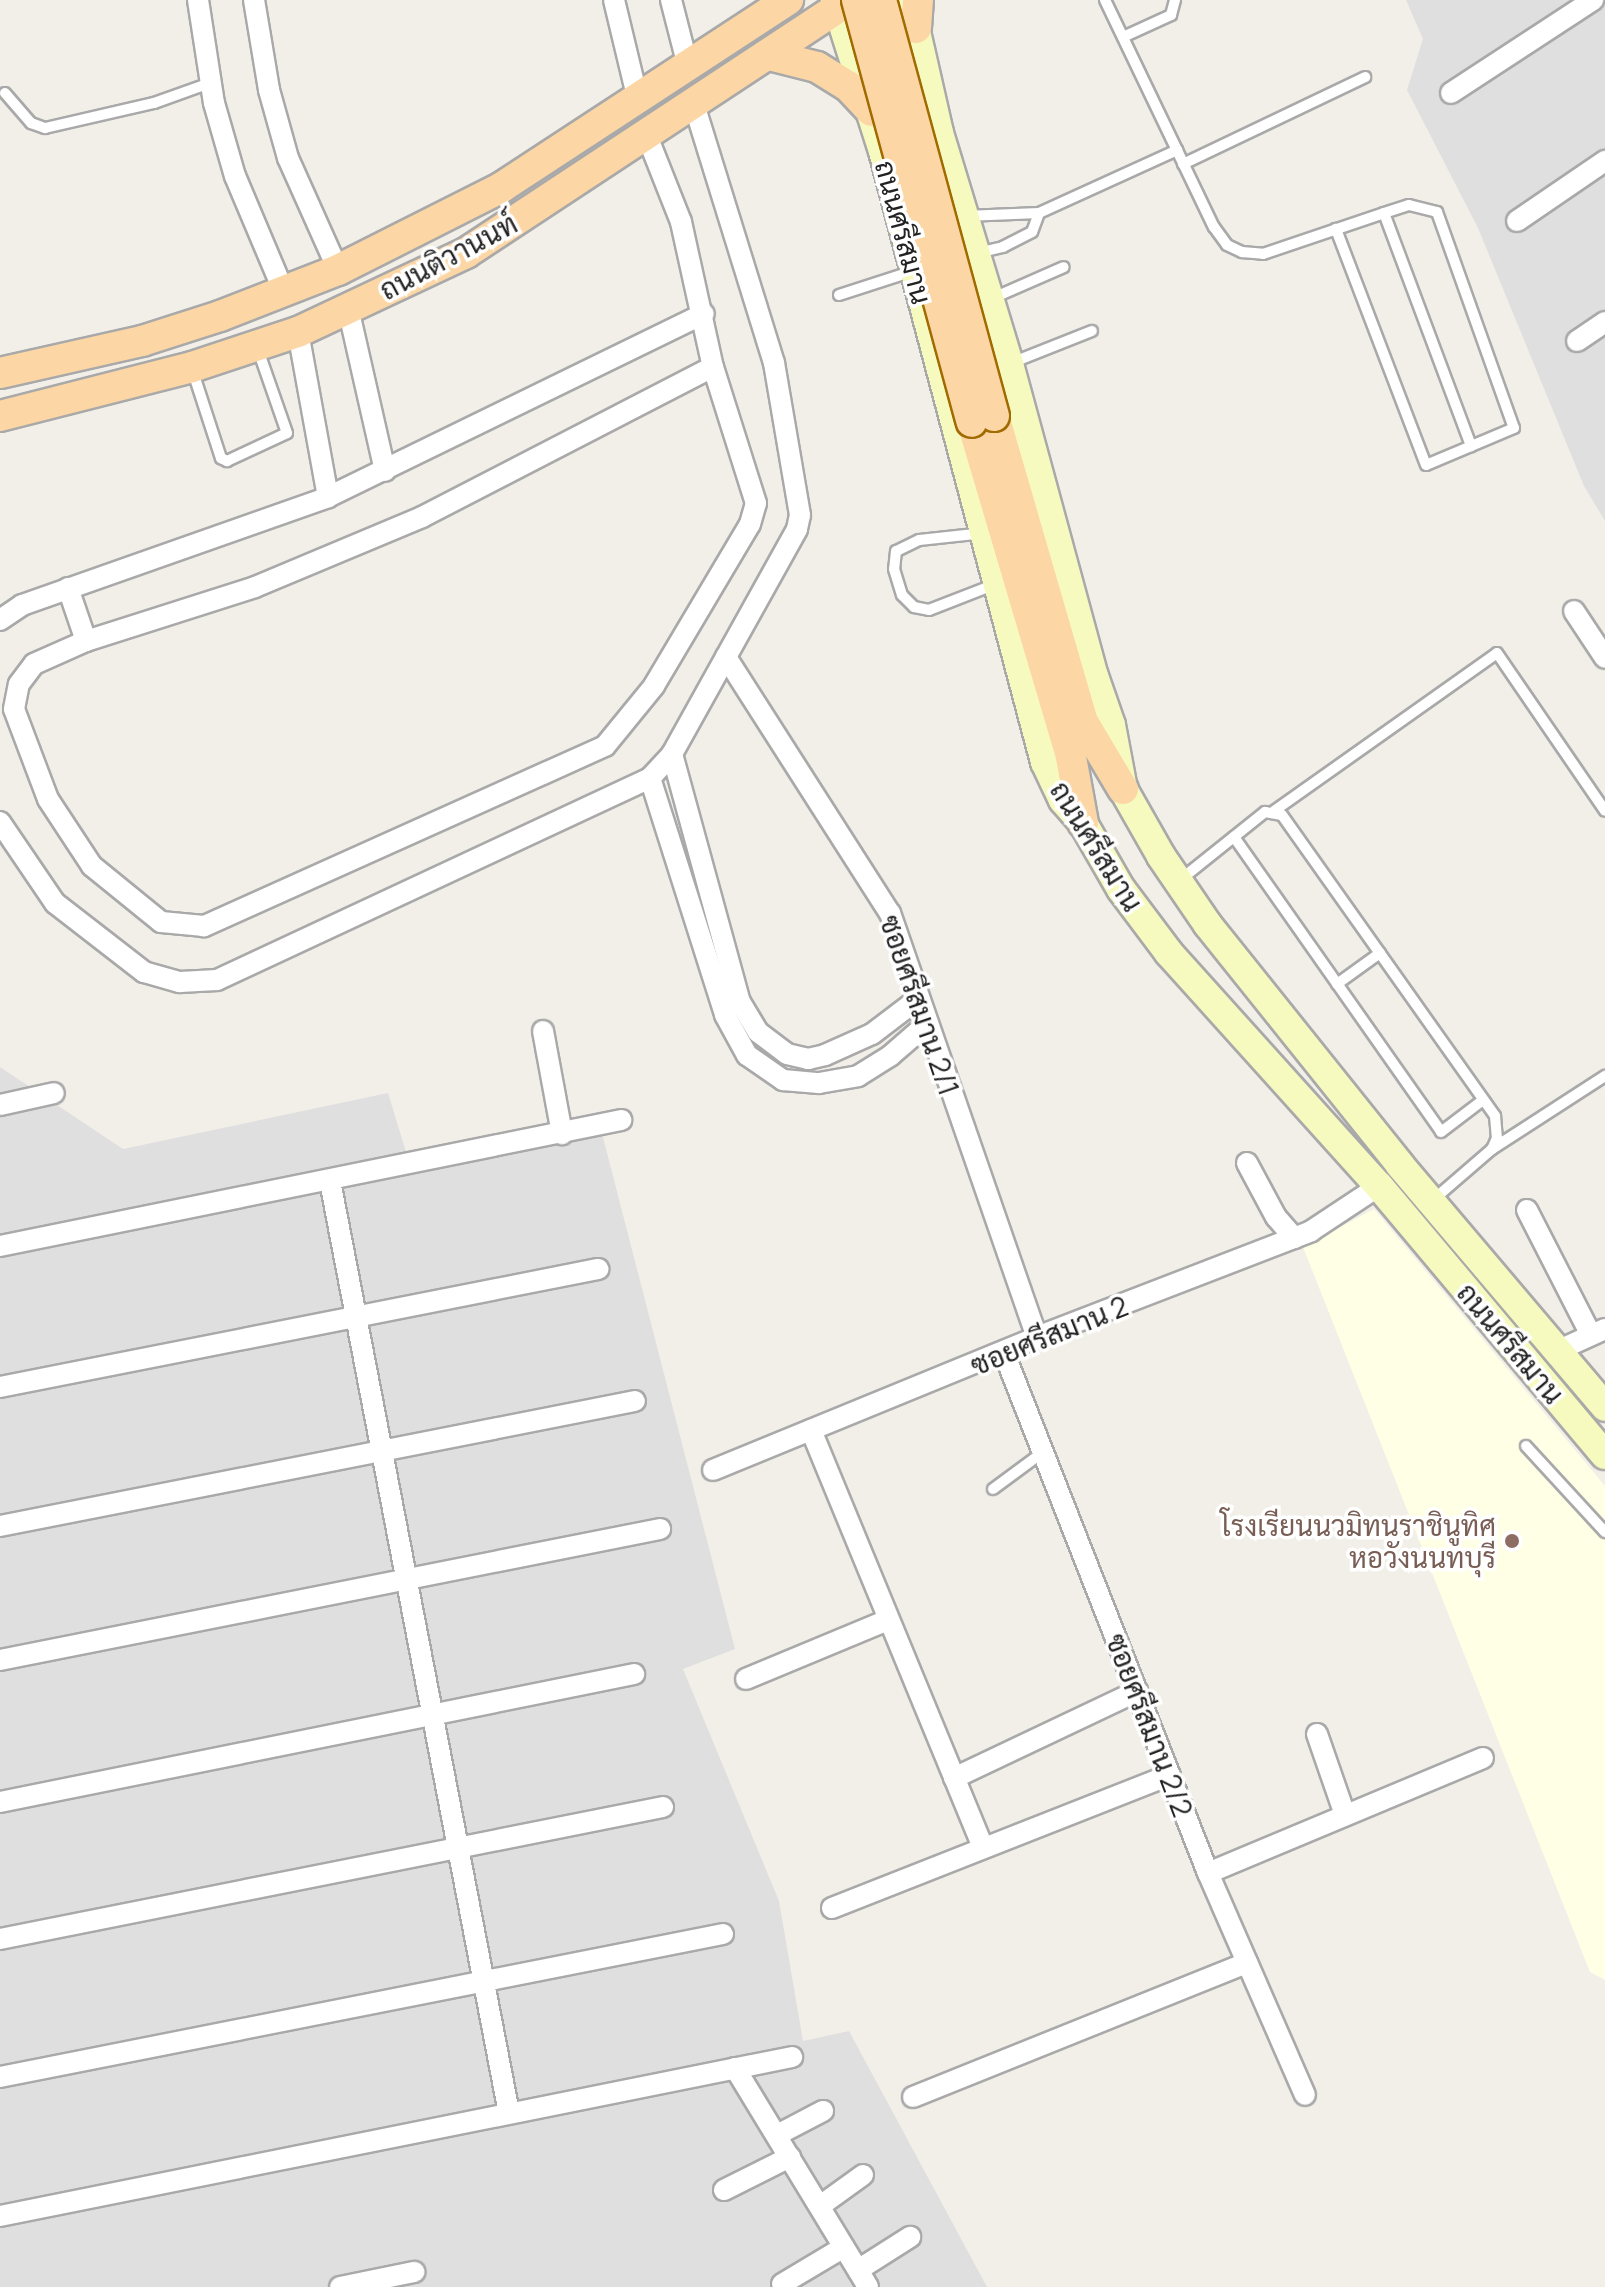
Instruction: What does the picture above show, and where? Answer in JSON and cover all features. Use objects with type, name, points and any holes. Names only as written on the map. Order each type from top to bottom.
[{"type":"main road","name":"ถนนติวานนท์","points":[[0,373],[142,341],[338,270],[502,187],[638,100],[762,12],[788,0]]},
{"type":"main road","points":[[881,0],[983,419],[1071,757],[1083,823]]},
{"type":"main road","name":"ถนนติวานนท์","points":[[0,416],[192,367],[298,332],[466,253],[694,105],[845,2]]},
{"type":"main road","points":[[845,2],[1083,722],[1123,789]]},
{"type":"main road","name":"ถนนศรีสมาน","points":[[845,2],[871,111],[1045,762],[1063,800],[1083,823],[1121,889],[1169,953],[1379,1186],[1605,1455]]},
{"type":"main road","name":"ถนนศรีสมาน","points":[[914,9],[939,133],[987,300],[1009,364],[1094,676],[1111,725],[1123,789],[1208,925],[1431,1201],[1605,1407]]},
{"type":"main road","points":[[769,55],[817,67],[848,86],[871,111]]},
{"type":"main road","points":[[883,151],[888,136],[901,122],[912,120],[939,133]]},
{"type":"main road","points":[[1578,1375],[1605,1396]]},
{"type":"street","points":[[198,0],[210,83],[235,176],[284,292]]},
{"type":"street","points":[[254,0],[269,90],[288,158],[338,270]]},
{"type":"street","points":[[614,0],[638,100]]},
{"type":"street","points":[[671,0],[688,66]]},
{"type":"street","points":[[1451,93],[1593,0]]},
{"type":"street","points":[[1600,0],[1605,6]]},
{"type":"street","points":[[0,822],[55,903],[144,972],[180,982],[217,980],[650,778],[672,754],[797,529],[800,500],[774,363],[694,105]]},
{"type":"street","points":[[647,136],[681,222],[704,314],[713,367],[756,503],[754,514],[654,686],[605,746],[204,926],[161,922],[92,866],[48,799],[14,709],[19,684],[34,664],[86,641],[255,587],[422,517],[713,367]]},
{"type":"street","points":[[1517,221],[1605,161]]},
{"type":"street","points":[[348,308],[385,471]]},
{"type":"street","points":[[0,620],[22,605],[328,497],[704,314]]},
{"type":"street","points":[[1577,341],[1605,322]]},
{"type":"street","points":[[298,332],[328,497]]},
{"type":"street","points":[[68,588],[86,641]]},
{"type":"street","points":[[1574,611],[1605,658]]},
{"type":"street","name":"ซอยศรีสมาน 2/1","points":[[726,657],[890,913],[1037,1337]]},
{"type":"street","points":[[672,754],[725,982],[725,1015],[747,1055],[783,1080],[819,1083],[858,1076],[890,1056],[927,1024]]},
{"type":"street","points":[[650,778],[725,982],[758,1032],[787,1054],[808,1059],[825,1055],[872,1034],[918,999]]},
{"type":"street","points":[[543,1031],[562,1134]]},
{"type":"street","points":[[0,1105],[54,1093]]},
{"type":"street","points":[[0,1246],[621,1120]]},
{"type":"street","points":[[1247,1163],[1276,1217],[1294,1238]]},
{"type":"street","points":[[330,1181],[509,2113]]},
{"type":"street","name":"ซอยศรีสมาน 2","points":[[713,1470],[1037,1337],[1311,1231],[1379,1186]]},
{"type":"street","points":[[1527,1210],[1598,1332],[1557,1351]]},
{"type":"street","points":[[0,1387],[598,1269]]},
{"type":"street","name":"ซอยศรีสมาน 2/2","points":[[1004,1353],[1208,1873],[1305,2095]]},
{"type":"street","points":[[0,1526],[635,1401]]},
{"type":"street","points":[[811,1430],[983,1848]]},
{"type":"street","points":[[0,1660],[660,1529]]},
{"type":"street","points":[[746,1679],[888,1620]]},
{"type":"street","points":[[0,1802],[634,1674]]},
{"type":"street","points":[[954,1778],[1137,1691]]},
{"type":"street","points":[[1317,1734],[1345,1815]]},
{"type":"street","points":[[1208,1873],[1483,1758]]},
{"type":"street","points":[[832,1908],[1170,1775]]},
{"type":"street","points":[[0,1939],[663,1807]]},
{"type":"street","points":[[0,2077],[723,1934]]},
{"type":"street","points":[[913,2097],[1247,1963]]},
{"type":"street","points":[[0,2216],[792,2057]]},
{"type":"street","points":[[735,2068],[863,2278],[910,2237]]},
{"type":"street","points":[[777,2135],[823,2111]]},
{"type":"street","points":[[724,2190],[790,2157]]},
{"type":"street","points":[[820,2206],[863,2175]]},
{"type":"street","points":[[782,2284],[844,2247]]},
{"type":"street","points":[[340,2287],[414,2272]]},
{"type":"lane","points":[[1105,0],[1214,227],[1227,245],[1242,252],[1263,254],[1336,229],[1409,205],[1437,212],[1514,428],[1426,465],[1336,229]]},
{"type":"lane","points":[[1123,37],[1171,15],[1175,0]]},
{"type":"lane","points":[[1183,164],[1365,77]]},
{"type":"lane","points":[[5,93],[31,123],[45,128],[154,103],[210,83]]},
{"type":"lane","points":[[963,216],[1039,213],[1177,150]]},
{"type":"lane","points":[[974,254],[1003,247],[1032,232],[1039,213]]},
{"type":"lane","points":[[1384,213],[1471,446]]},
{"type":"lane","points":[[987,300],[1064,267]]},
{"type":"lane","points":[[839,295],[914,270]]},
{"type":"lane","points":[[1009,364],[1092,331]]},
{"type":"lane","points":[[192,367],[221,458],[227,461],[287,433],[256,345]]},
{"type":"lane","points":[[984,533],[919,540],[896,551],[897,581],[902,595],[914,607],[929,610],[997,583]]},
{"type":"lane","points":[[1178,881],[1265,812],[1274,811],[1497,653],[1605,811]]},
{"type":"lane","points":[[1274,811],[1282,815],[1483,1100],[1498,1126],[1492,1149]]},
{"type":"lane","points":[[1234,837],[1441,1132],[1483,1100]]},
{"type":"lane","points":[[1337,984],[1380,953]]},
{"type":"lane","points":[[1431,1201],[1492,1149],[1605,1076]]},
{"type":"lane","points":[[1526,1446],[1605,1532]]},
{"type":"lane","points":[[993,1489],[1043,1452]]},
{"type":"shaded area","points":[[1406,0],[1605,0],[1605,521],[1584,486],[1478,228],[1407,90],[1423,39]]},
{"type":"shaded area","points":[[0,1067],[123,1149],[388,1093],[410,1165],[597,1114],[735,1649],[683,1669],[779,1901],[803,2041],[849,2031],[987,2287],[0,2287]]},
{"type":"shaded area","name":"โรงเรียนนวมิทนราชินูทิศ หอวังนนทบุรี","points":[[1374,1209],[1605,1486],[1605,1980],[1590,1972],[1303,1247]]},
{"type":"place","name":"โรงเรียนนวมิทนราชินูทิศ หอวังนนทบุรี","points":[[1512,1541]]}]
